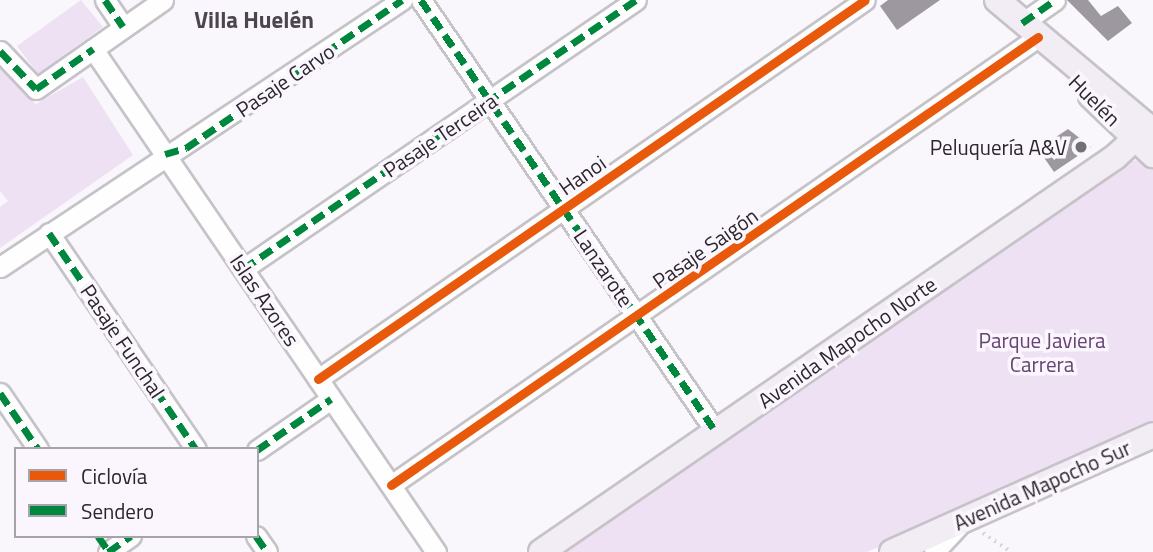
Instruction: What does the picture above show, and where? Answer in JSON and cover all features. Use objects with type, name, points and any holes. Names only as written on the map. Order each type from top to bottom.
[{"type":"main road","name":"Huelén","points":[[997,0],[1149,135]]},
{"type":"main road","name":"Avenida Mapocho Norte","points":[[541,552],[1149,135]]},
{"type":"main road","name":"Avenida Mapocho Sur","points":[[892,552],[1152,438]]},
{"type":"street","points":[[105,0],[123,27]]},
{"type":"street","points":[[0,51],[36,89],[163,0]]},
{"type":"street","name":"Pasaje Carvo","points":[[0,267],[165,154],[186,148],[402,0]]},
{"type":"street","name":"Lanzarote","points":[[421,0],[716,432]]},
{"type":"street","name":"Pasaje Terceira","points":[[243,269],[636,0]]},
{"type":"street","name":"Hanoi","points":[[318,379],[865,0]]},
{"type":"street","name":"Pasaje Saigón","points":[[391,485],[637,316],[1034,33],[1055,0]]},
{"type":"street","name":"Islas Azores","points":[[93,48],[436,552]]},
{"type":"street","name":"Pasaje Funchal","points":[[49,233],[195,447]]},
{"type":"street","points":[[0,393],[37,447]]},
{"type":"street","points":[[259,449],[331,399]]},
{"type":"street","points":[[934,552],[964,520]]},
{"type":"street","points":[[108,552],[128,538]]},
{"type":"path","points":[[964,520],[1011,552]]},
{"type":"green space","points":[[81,0],[103,27],[38,74],[17,46]]},
{"type":"green space","points":[[0,67],[36,104],[83,77],[133,155],[0,248],[0,207],[8,201],[0,191]]},
{"type":"green space","name":"Parque Javiera Carrera","points":[[1140,160],[1153,168],[1153,422],[867,552],[555,552],[1123,162]]},
{"type":"building","points":[[888,0],[940,0],[897,30],[880,6]]},
{"type":"building","points":[[1067,0],[1088,0],[1101,16],[1118,6],[1132,23],[1108,41]]},
{"type":"building","points":[[1068,129],[1091,147],[1054,172],[1038,149]]},
{"type":"marked path","points":[[105,0],[123,27]]},
{"type":"marked path","points":[[165,154],[186,148],[402,0]]},
{"type":"marked path","points":[[421,0],[716,432]]},
{"type":"marked path","points":[[243,269],[636,0]]},
{"type":"marked path","points":[[1022,23],[1055,0]]},
{"type":"marked path","points":[[0,51],[36,89],[93,49]]},
{"type":"marked path","points":[[49,233],[195,447]]},
{"type":"marked path","points":[[0,393],[37,447]]},
{"type":"marked path","points":[[259,449],[331,399]]},
{"type":"marked path","points":[[99,538],[109,552]]},
{"type":"marked path","points":[[108,552],[128,538]]},
{"type":"marked path","points":[[257,538],[267,552]]},
{"type":"cycle path","points":[[318,379],[865,0]]},
{"type":"cycle path","points":[[391,485],[1038,37]]},
{"type":"place","name":"Peluquería A&V","points":[[1081,147]]},
{"type":"district","name":"Villa Huelén","points":[[254,20]]}]
